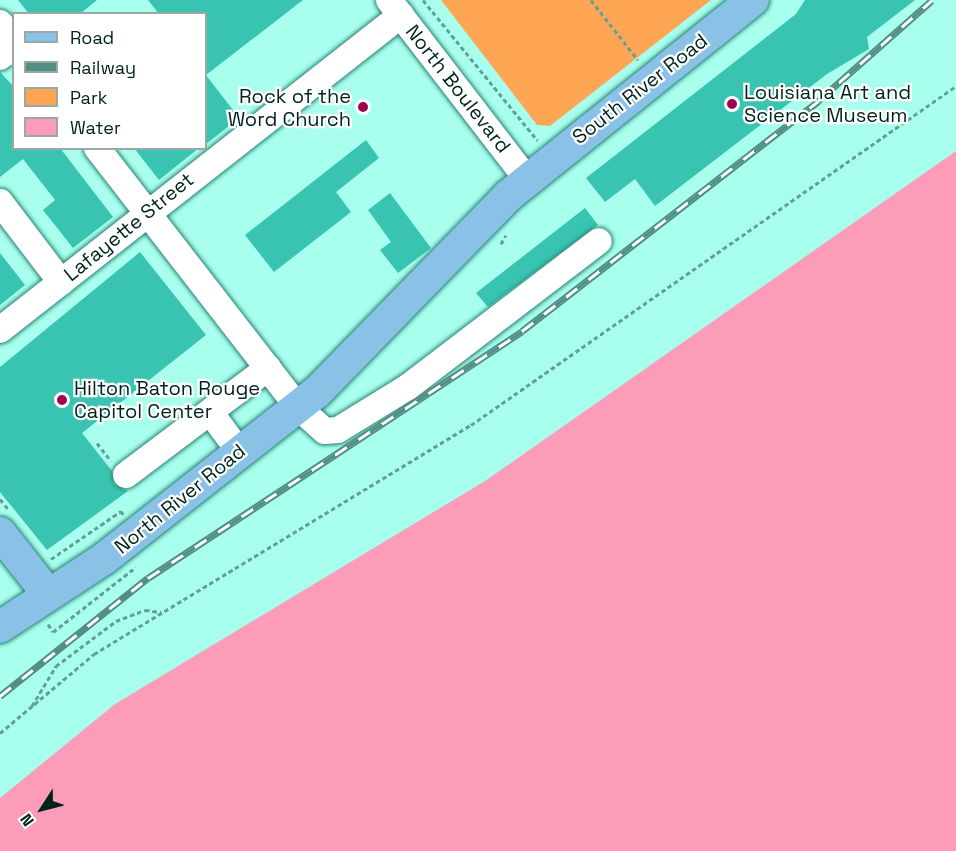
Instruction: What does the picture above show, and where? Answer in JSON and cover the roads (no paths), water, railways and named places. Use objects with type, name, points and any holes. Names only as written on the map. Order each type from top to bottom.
[{"type":"main road","name":"South River Road","points":[[527,178],[753,0]]},
{"type":"main road","name":"North River Road","points":[[0,625],[48,609],[139,532],[360,354],[461,240],[527,178]]},
{"type":"main road","points":[[7,525],[48,609]]},
{"type":"street","name":"North Boulevard","points":[[395,8],[527,178]]},
{"type":"street","name":"Lafayette Street","points":[[0,330],[395,8]]},
{"type":"street","points":[[0,23],[12,36]]},
{"type":"street","points":[[6,67],[12,52]]},
{"type":"street","points":[[99,150],[298,406],[325,431],[338,430],[417,381],[599,240]]},
{"type":"street","points":[[0,202],[61,282]]},
{"type":"street","points":[[126,475],[268,368]]},
{"type":"street","points":[[210,412],[239,451]]},
{"type":"water","points":[[956,151],[956,851],[0,851],[0,798],[115,704],[485,481]]},
{"type":"railway","points":[[0,696],[148,578],[522,331],[818,101],[932,0]]},
{"type":"place","name":"Louisiana Art and Science Museum","points":[[732,104]]},
{"type":"place","name":"Rock of the Word Church","points":[[363,107]]},
{"type":"place","name":"Hilton Baton Rouge Capitol Center","points":[[62,400]]}]
